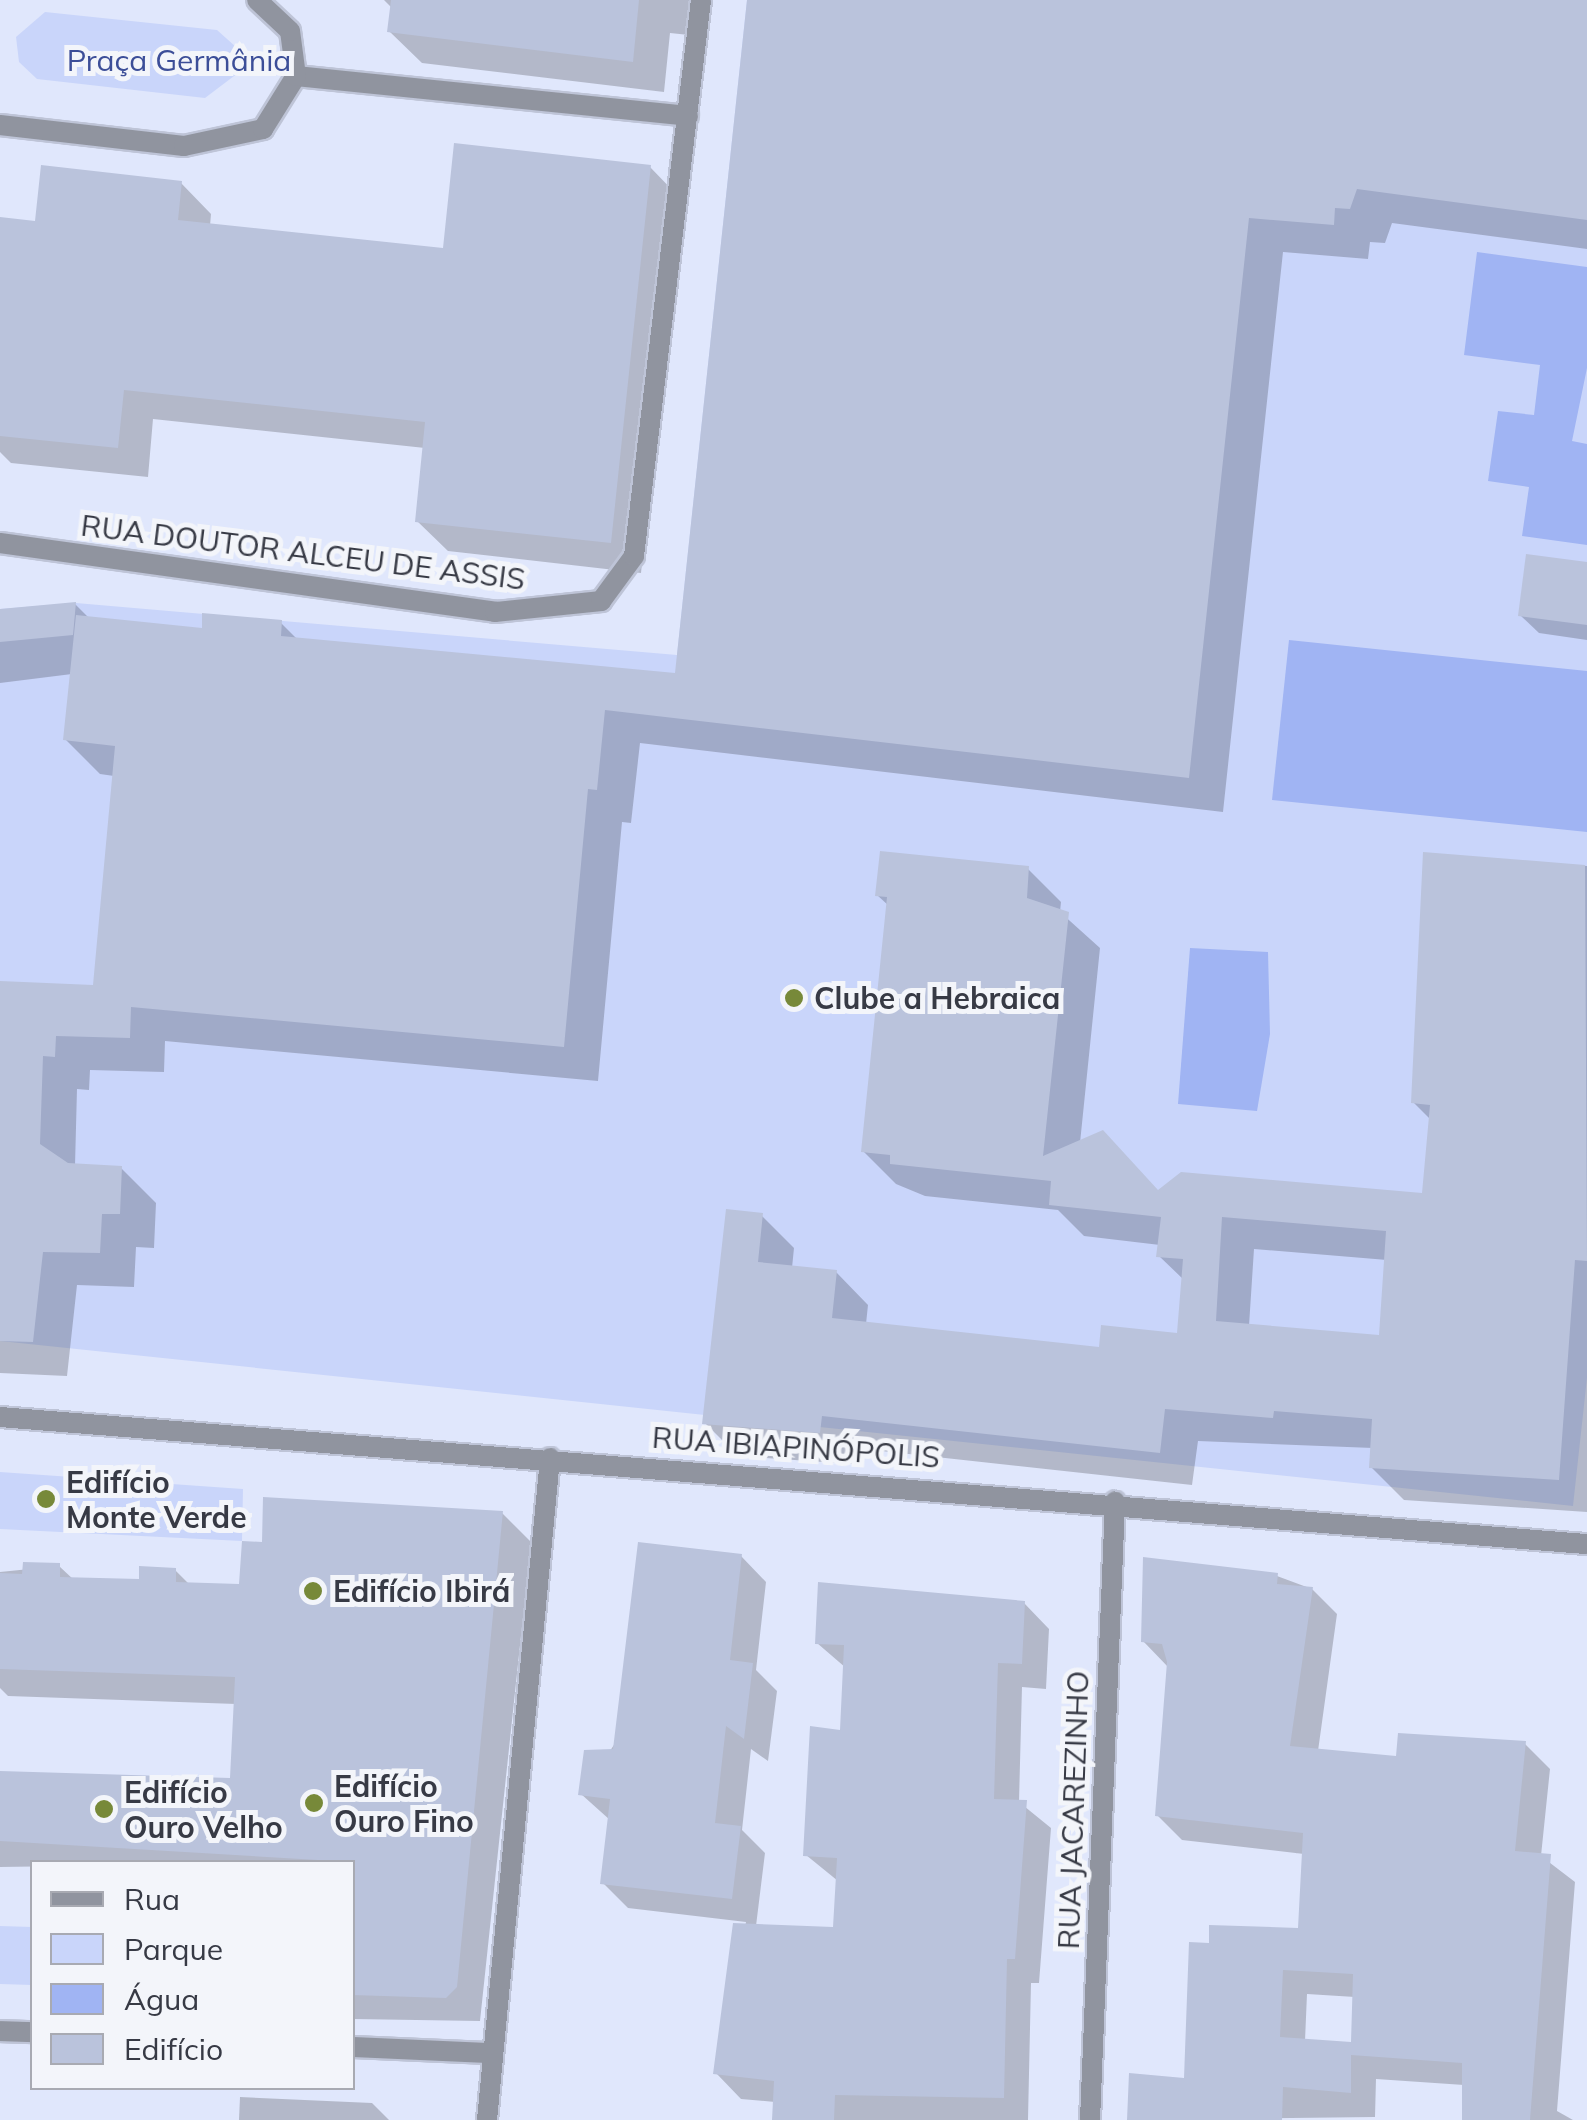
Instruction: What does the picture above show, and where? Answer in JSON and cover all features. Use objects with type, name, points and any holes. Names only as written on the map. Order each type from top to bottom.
[{"type":"street","points":[[0,125],[184,146],[234,142],[264,130],[296,76],[290,32],[258,0]]},
{"type":"street","points":[[296,76],[688,116],[701,0]]},
{"type":"street","name":"RUA DOUTOR ALCEU DE ASSIS","points":[[0,543],[495,612],[601,601],[634,556],[688,116]]},
{"type":"street","name":"RUA IBIAPINÓPOLIS","points":[[0,1417],[1115,1502],[1587,1544]]},
{"type":"street","points":[[487,2120],[489,2053],[550,1458]]},
{"type":"street","name":"RUA JACAREZINHO","points":[[1090,2120],[1115,1502]]},
{"type":"street","points":[[0,2031],[30,2032]]},
{"type":"street","points":[[355,2047],[489,2053]]},
{"type":"green space","name":"Clube a Hebraica","points":[[747,0],[1587,0],[1587,1378],[1573,1506],[0,1341],[0,609],[76,603],[677,655]]},
{"type":"green space","name":"Praça Germânia","points":[[45,12],[217,30],[236,47],[238,73],[205,98],[37,79],[19,62],[16,37]]},
{"type":"green space","points":[[0,1472],[243,1489],[242,1541],[0,1529]]},
{"type":"green space","points":[[0,1926],[30,1927],[30,1985],[0,1984]]},
{"type":"water","points":[[1477,252],[1587,267],[1587,368],[1572,441],[1587,444],[1587,545],[1522,536],[1529,487],[1488,481],[1498,411],[1534,415],[1540,365],[1464,355]]},
{"type":"water","points":[[1289,640],[1587,671],[1587,832],[1272,800]]},
{"type":"water","points":[[1190,948],[1268,952],[1270,1034],[1257,1111],[1178,1104]]},
{"type":"building","points":[[391,0],[639,0],[633,62],[387,32]]},
{"type":"building","points":[[747,0],[1587,0],[1587,220],[1357,189],[1350,209],[1335,208],[1334,225],[1249,218],[1189,778],[605,710],[597,790],[588,789],[564,1047],[131,1007],[130,1038],[56,1036],[55,1057],[43,1056],[40,1144],[68,1163],[122,1166],[120,1214],[102,1214],[100,1253],[43,1252],[33,1342],[0,1341],[0,981],[93,985],[115,746],[63,740],[76,615],[202,628],[202,613],[282,620],[281,636],[675,673]]},
{"type":"building","points":[[454,143],[651,165],[611,543],[415,522],[425,422],[124,390],[118,448],[0,436],[0,217],[35,221],[41,165],[182,181],[178,220],[443,248]]},
{"type":"building","points":[[1526,554],[1587,562],[1587,625],[1518,616]]},
{"type":"building","points":[[76,602],[73,635],[0,642],[0,609]]},
{"type":"building","points":[[880,851],[1029,866],[1027,898],[1069,912],[1043,1156],[1103,1130],[1158,1190],[1181,1172],[1422,1193],[1430,1105],[1411,1103],[1423,852],[1585,865],[1587,1261],[1575,1260],[1559,1480],[1369,1468],[1372,1419],[1274,1411],[1273,1418],[1165,1409],[1160,1453],[822,1416],[820,1433],[702,1424],[726,1209],[763,1213],[758,1262],[837,1270],[832,1318],[1099,1347],[1101,1325],[1177,1333],[1183,1259],[1156,1257],[1161,1217],[1049,1205],[1051,1181],[890,1164],[890,1155],[861,1152],[887,897],[875,896]],"holes":[[[1222,1217],[1386,1231],[1379,1335],[1216,1321]]]},
{"type":"building","points":[[263,1497],[503,1511],[457,1987],[446,1998],[355,1995],[355,1860],[0,1841],[0,1771],[230,1778],[235,1677],[0,1669],[0,1573],[22,1574],[23,1562],[60,1563],[60,1577],[139,1579],[139,1566],[176,1568],[176,1582],[239,1584],[242,1541],[262,1542]]},
{"type":"building","points":[[638,1542],[742,1554],[730,1660],[753,1663],[744,1739],[726,1726],[715,1823],[741,1826],[732,1899],[600,1884],[610,1799],[578,1795],[584,1750],[613,1749]]},
{"type":"building","points":[[1143,1557],[1278,1573],[1277,1584],[1313,1587],[1290,1746],[1396,1756],[1398,1733],[1526,1741],[1515,1851],[1551,1854],[1530,2120],[1462,2120],[1462,2063],[1351,2055],[1351,2093],[1283,2087],[1282,2120],[1127,2120],[1129,2073],[1184,2078],[1189,1942],[1209,1943],[1209,1925],[1298,1928],[1303,1833],[1155,1816],[1167,1662],[1162,1644],[1141,1642]],"holes":[[[1283,1970],[1353,1974],[1351,2042],[1280,2037]]]},
{"type":"building","points":[[818,1582],[1025,1601],[1022,1664],[998,1663],[994,1799],[1027,1800],[1015,1959],[1007,1959],[1004,2098],[835,2095],[834,2120],[772,2120],[774,2081],[713,2074],[733,1923],[833,1927],[837,1858],[803,1856],[810,1726],[840,1730],[844,1645],[815,1644]]},
{"type":"place","name":"Clube a Hebraica","points":[[794,998]]},
{"type":"place","name":"Edifício Monte Verde","points":[[46,1499]]},
{"type":"place","name":"Edifício Ibirá","points":[[313,1591]]},
{"type":"place","name":"Edifício Ouro Fino","points":[[314,1803]]},
{"type":"place","name":"Edifício Ouro Velho","points":[[104,1809]]}]
